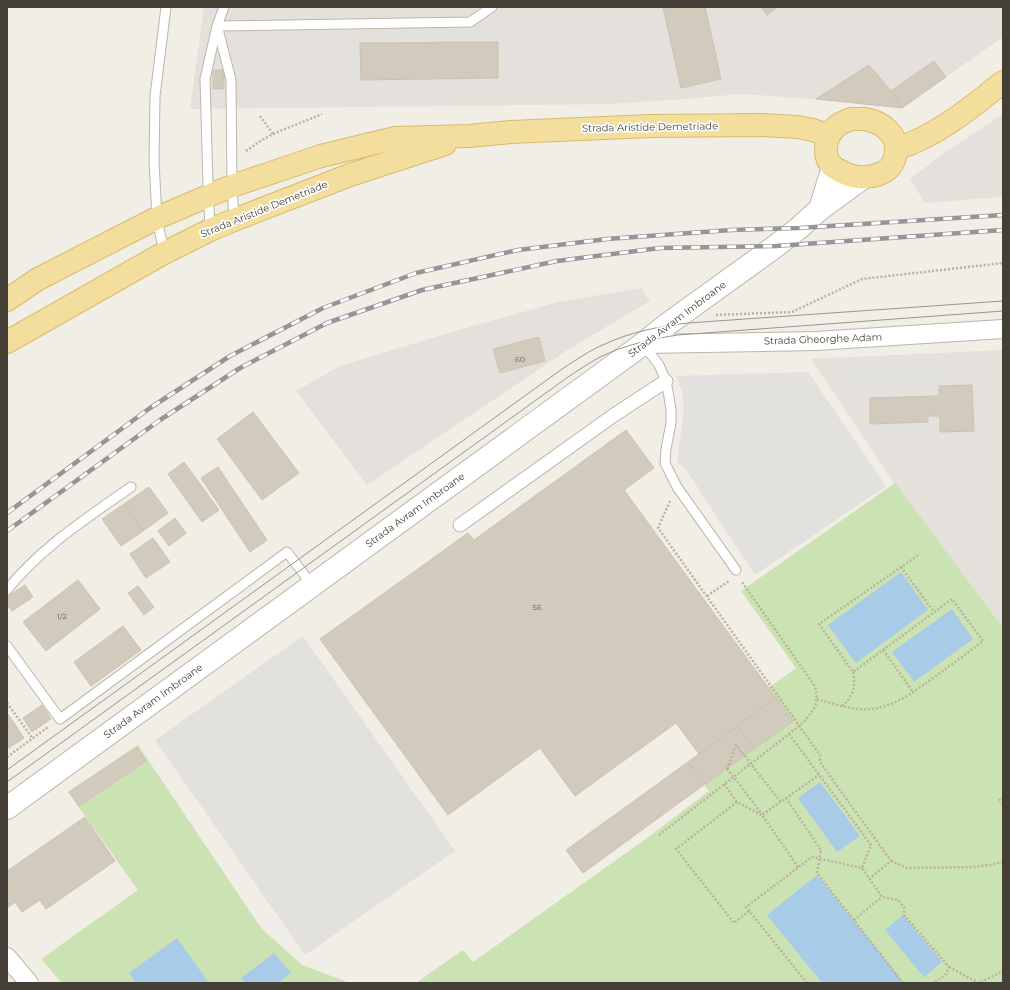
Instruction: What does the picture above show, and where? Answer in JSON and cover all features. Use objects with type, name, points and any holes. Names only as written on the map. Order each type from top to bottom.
[{"type":"main road","points":[[896,148],[913,143],[953,120],[1003,82]]},
{"type":"main road","points":[[851,119],[864,119],[887,129],[893,136],[896,148],[894,159],[885,171],[864,177],[852,176],[833,167],[828,160],[826,153],[826,146],[829,136],[835,127],[851,119]]},
{"type":"main road","name":"Strada Aristide Demetriade","points":[[7,300],[38,279],[157,218],[208,196],[232,186],[321,156],[395,138],[469,136],[511,132],[650,126],[798,127],[813,130],[829,136]]},
{"type":"main road","name":"Strada Aristide Demetriade","points":[[7,342],[164,253],[210,230],[350,175],[469,136]]},
{"type":"street","points":[[820,209],[833,167]]},
{"type":"street","name":"Strada Avram Imbroane","points":[[7,808],[643,344],[665,326],[776,246],[820,209],[864,177]]},
{"type":"street","name":"Strada Gheorghe Adam","points":[[643,344],[816,341],[1003,329]]},
{"type":"street","points":[[460,525],[614,415],[666,381]]},
{"type":"street","points":[[7,957],[29,983]]},
{"type":"lane","points":[[164,253],[157,218],[154,161],[155,96],[166,7]]},
{"type":"lane","points":[[210,230],[205,79],[217,26],[224,7]]},
{"type":"lane","points":[[217,26],[470,22],[492,7]]},
{"type":"lane","points":[[217,26],[231,80],[232,186],[234,220]]},
{"type":"lane","points":[[643,344],[659,365],[666,381],[671,409],[671,423],[665,463],[677,487],[736,572]]},
{"type":"lane","points":[[7,590],[33,562],[67,532],[130,487]]},
{"type":"lane","points":[[7,646],[60,719],[287,552],[312,585]]},
{"type":"path","points":[[260,116],[273,134]]},
{"type":"path","points":[[719,315],[792,312],[862,279],[1003,262]]},
{"type":"path","points":[[677,487],[658,528],[820,755],[820,762],[891,861],[907,868],[974,866],[1003,862]]},
{"type":"path","points":[[842,706],[850,698],[853,691],[853,672],[819,624],[920,554]]},
{"type":"path","points":[[902,567],[934,612]]},
{"type":"path","points":[[659,835],[799,726],[811,714],[818,699],[818,692],[814,685],[736,572],[707,596]]},
{"type":"path","points":[[818,699],[842,706],[861,709],[883,707],[905,698],[983,641],[952,599],[853,672]]},
{"type":"path","points":[[883,650],[913,692]]},
{"type":"path","points":[[7,703],[33,738]]},
{"type":"path","points":[[7,757],[60,719]]},
{"type":"path","points":[[789,734],[871,845],[862,868]]},
{"type":"path","points":[[781,802],[736,745],[727,769],[798,866]]},
{"type":"path","points":[[762,815],[819,775]]},
{"type":"path","points":[[724,784],[737,802],[762,815]]},
{"type":"path","points":[[786,798],[821,850],[817,873],[903,983]]},
{"type":"path","points":[[999,799],[1003,804]]},
{"type":"path","points":[[737,802],[676,849],[734,923],[750,911]]},
{"type":"path","points":[[807,983],[746,907],[798,866],[812,857],[862,868],[882,897],[898,900],[904,907],[904,915],[949,967],[979,983],[1003,971]]},
{"type":"path","points":[[869,879],[891,861]]},
{"type":"path","points":[[854,920],[882,897]]},
{"type":"path","points":[[934,983],[946,974],[949,967]]},
{"type":"shaded area","points":[[204,7],[1003,7],[1003,37],[902,108],[826,100],[741,94],[610,104],[190,109]]},
{"type":"shaded area","points":[[1003,114],[1003,197],[925,203],[910,179],[944,153]]},
{"type":"shaded area","points":[[641,288],[650,301],[566,351],[367,485],[296,391],[340,366],[452,332],[558,302]]},
{"type":"shaded area","points":[[1003,350],[1003,628],[895,484],[811,359]]},
{"type":"shaded area","points":[[976,355],[976,379],[852,383],[841,363]]},
{"type":"shaded area","points":[[808,372],[886,486],[755,575],[685,468],[677,463],[684,408],[682,391],[676,376]]},
{"type":"shaded area","points":[[303,636],[455,851],[305,955],[155,740]]},
{"type":"green space","points":[[895,483],[1003,628],[1003,982],[416,983],[463,950],[473,962],[647,838],[709,791],[688,762],[776,699],[768,688],[796,668],[741,591]]},
{"type":"green space","points":[[138,745],[261,928],[302,965],[350,983],[62,983],[41,959],[138,890],[68,792]]},
{"type":"water","points":[[901,572],[928,610],[856,663],[828,625]]},
{"type":"water","points":[[952,609],[973,639],[914,682],[892,652]]},
{"type":"water","points":[[820,782],[860,836],[837,852],[798,798]]},
{"type":"water","points":[[817,875],[904,983],[822,983],[767,915]]},
{"type":"water","points":[[903,915],[942,962],[924,977],[885,930]]},
{"type":"water","points":[[177,938],[209,983],[136,983],[129,973]]},
{"type":"water","points":[[274,953],[291,973],[278,983],[245,983],[241,978]]},
{"type":"building","points":[[663,7],[705,7],[721,79],[681,88]]},
{"type":"building","points":[[761,7],[778,7],[767,15]]},
{"type":"building","points":[[498,42],[498,78],[361,80],[360,43]]},
{"type":"building","points":[[934,61],[946,77],[902,108],[891,91]]},
{"type":"building","points":[[869,65],[891,91],[902,108],[816,99]]},
{"type":"building","points":[[213,70],[224,70],[224,89],[213,89]]},
{"type":"building","points":[[539,337],[545,361],[500,373],[493,349]]},
{"type":"building","points":[[972,385],[974,431],[940,432],[940,416],[928,416],[928,422],[870,424],[870,398],[939,396],[939,386]]},
{"type":"building","points":[[253,412],[299,473],[262,500],[217,439]]},
{"type":"building","points":[[626,430],[654,468],[624,490],[776,698],[699,754],[676,723],[575,796],[540,748],[448,815],[320,639],[468,533],[474,540]]},
{"type":"building","points":[[184,462],[219,510],[202,522],[168,474]]},
{"type":"building","points":[[218,467],[267,540],[250,552],[201,478]]},
{"type":"building","points":[[149,487],[168,513],[143,531],[124,504]]},
{"type":"building","points":[[124,504],[143,531],[121,546],[102,519]]},
{"type":"building","points":[[175,518],[186,533],[169,546],[158,531]]},
{"type":"building","points":[[153,538],[170,562],[146,578],[130,554]]},
{"type":"building","points":[[78,580],[100,609],[46,651],[23,622]]},
{"type":"building","points":[[25,585],[33,597],[12,611],[7,604],[7,597]]},
{"type":"building","points":[[138,586],[154,607],[144,615],[128,593]]},
{"type":"building","points":[[123,626],[141,650],[91,686],[74,662]]},
{"type":"building","points":[[776,698],[793,721],[754,749],[737,726]]},
{"type":"building","points":[[42,705],[51,719],[32,732],[23,718]]},
{"type":"building","points":[[7,714],[24,738],[7,749]]},
{"type":"building","points":[[737,726],[754,749],[705,784],[688,762]]},
{"type":"building","points":[[137,747],[146,761],[79,806],[69,792]]},
{"type":"building","points":[[688,762],[705,784],[583,873],[566,850]]},
{"type":"building","points":[[85,817],[115,861],[46,909],[40,900],[22,912],[15,902],[7,908],[7,871]]},
{"type":"tram line","points":[[7,770],[562,369],[599,346],[635,333],[688,323],[1003,301]]},
{"type":"tram line","points":[[7,782],[568,377],[600,357],[638,343],[678,335],[1003,311]]},
{"type":"railway","points":[[7,513],[150,408],[230,356],[323,308],[416,273],[518,250],[607,239],[731,230],[799,228],[1003,215]]},
{"type":"railway","points":[[7,531],[160,420],[240,368],[327,323],[422,290],[557,261],[660,248],[776,246],[1003,230]]}]
